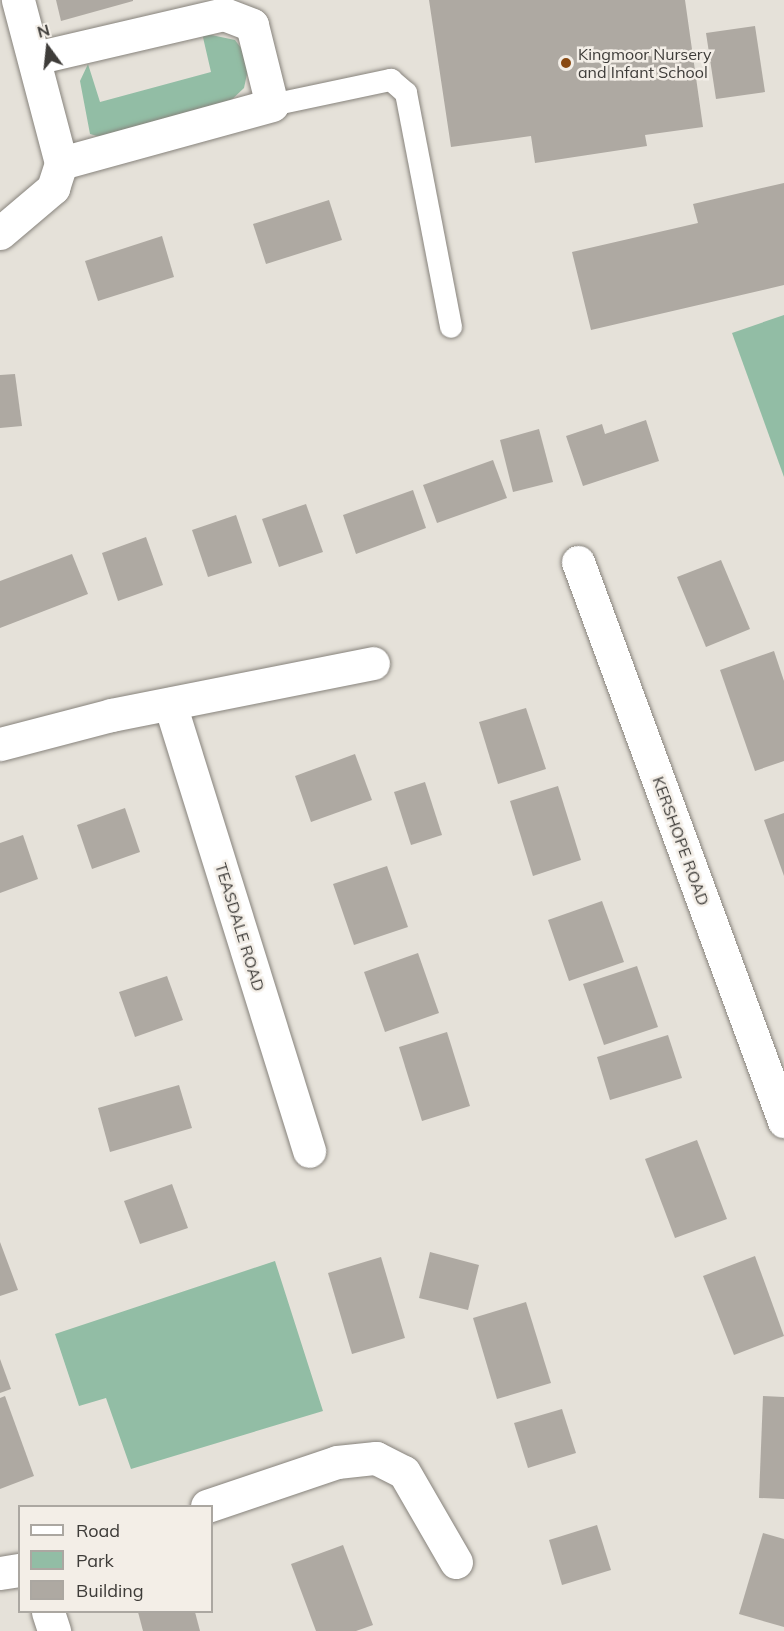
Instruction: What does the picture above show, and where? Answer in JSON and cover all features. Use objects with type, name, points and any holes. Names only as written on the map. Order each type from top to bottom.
[{"type":"street","points":[[0,233],[52,188],[61,163],[18,0]]},
{"type":"street","points":[[35,58],[144,41],[224,14],[252,25],[272,105],[61,163]]},
{"type":"street","name":"KERSHOPE ROAD","points":[[578,562],[784,1121]]},
{"type":"street","points":[[0,744],[170,704],[373,663]]},
{"type":"street","name":"TEASDALE ROAD","points":[[170,704],[309,1151]]},
{"type":"street","points":[[210,1505],[337,1462],[376,1458],[404,1472],[456,1562]]},
{"type":"street","points":[[0,1573],[18,1570]]},
{"type":"street","points":[[49,1613],[54,1631]]},
{"type":"lane","points":[[272,105],[391,80],[406,93],[451,327]]},
{"type":"green space","points":[[202,33],[235,40],[250,60],[244,88],[224,107],[108,139],[90,134],[80,81],[88,64],[100,102],[211,72]]},
{"type":"green space","points":[[784,315],[784,477],[732,333]]},
{"type":"green space","points":[[275,1261],[323,1411],[131,1469],[106,1398],[79,1406],[55,1334]]},
{"type":"building","points":[[56,0],[133,0],[133,1],[61,21]]},
{"type":"building","name":"Kingmoor Nursery and Infant School","points":[[429,0],[685,0],[703,127],[645,135],[647,146],[535,163],[531,136],[451,147]]},
{"type":"building","points":[[755,26],[765,92],[716,99],[706,33]]},
{"type":"building","points":[[784,183],[784,285],[591,330],[572,252],[698,223],[693,204]]},
{"type":"building","points":[[329,200],[342,240],[266,264],[253,224]]},
{"type":"building","points":[[162,236],[174,277],[98,301],[85,261]]},
{"type":"building","points":[[15,374],[22,426],[0,428],[0,375]]},
{"type":"building","points":[[646,420],[659,461],[583,486],[566,436],[602,424],[605,434]]},
{"type":"building","points":[[539,429],[553,482],[513,492],[500,440]]},
{"type":"building","points":[[493,460],[507,498],[437,523],[423,485]]},
{"type":"building","points":[[413,490],[426,528],[356,554],[343,515]]},
{"type":"building","points":[[306,504],[323,552],[279,567],[262,519]]},
{"type":"building","points":[[236,515],[252,563],[208,577],[192,530]]},
{"type":"building","points":[[146,537],[163,585],[118,601],[102,553]]},
{"type":"building","points":[[72,554],[88,594],[0,628],[0,581]]},
{"type":"building","points":[[721,560],[750,629],[706,647],[677,577]]},
{"type":"building","points":[[774,651],[784,681],[784,761],[755,771],[720,670]]},
{"type":"building","points":[[526,708],[546,769],[498,784],[479,722]]},
{"type":"building","points":[[355,754],[372,800],[311,822],[295,776]]},
{"type":"building","points":[[425,782],[442,835],[411,845],[394,792]]},
{"type":"building","points":[[558,786],[581,860],[533,876],[510,801]]},
{"type":"building","points":[[125,808],[140,852],[92,869],[77,825]]},
{"type":"building","points":[[784,813],[784,876],[764,820]]},
{"type":"building","points":[[23,835],[38,879],[0,893],[0,843]]},
{"type":"building","points":[[387,866],[408,927],[354,945],[333,884]]},
{"type":"building","points":[[602,901],[624,962],[569,981],[548,920]]},
{"type":"building","points":[[418,953],[439,1013],[385,1032],[364,972]]},
{"type":"building","points":[[637,966],[658,1027],[604,1045],[583,984]]},
{"type":"building","points":[[167,976],[183,1020],[135,1037],[119,992]]},
{"type":"building","points":[[447,1032],[470,1106],[422,1121],[399,1047]]},
{"type":"building","points":[[668,1035],[682,1078],[610,1100],[597,1057]]},
{"type":"building","points":[[179,1085],[192,1128],[110,1152],[98,1108]]},
{"type":"building","points":[[697,1140],[727,1219],[675,1238],[645,1159]]},
{"type":"building","points":[[172,1184],[188,1228],[140,1244],[124,1201]]},
{"type":"building","points":[[0,1242],[18,1290],[0,1296]]},
{"type":"building","points":[[430,1252],[479,1265],[468,1310],[419,1298]]},
{"type":"building","points":[[755,1256],[784,1336],[734,1355],[703,1276]]},
{"type":"building","points":[[381,1257],[405,1338],[352,1354],[328,1273]]},
{"type":"building","points":[[526,1302],[551,1383],[497,1399],[473,1318]]},
{"type":"building","points":[[0,1359],[11,1389],[0,1393]]},
{"type":"building","points":[[5,1396],[34,1476],[0,1489],[0,1398]]},
{"type":"building","points":[[763,1396],[784,1397],[784,1499],[759,1498]]},
{"type":"building","points":[[562,1409],[576,1453],[528,1468],[514,1423]]},
{"type":"building","points":[[597,1525],[611,1570],[562,1585],[549,1540]]},
{"type":"building","points":[[763,1533],[784,1539],[784,1627],[739,1614]]},
{"type":"building","points":[[343,1545],[373,1625],[356,1631],[316,1631],[291,1564]]},
{"type":"building","points":[[138,1613],[195,1613],[200,1631],[143,1631]]},
{"type":"place","name":"Kingmoor Nursery and Infant School","points":[[566,63]]}]
